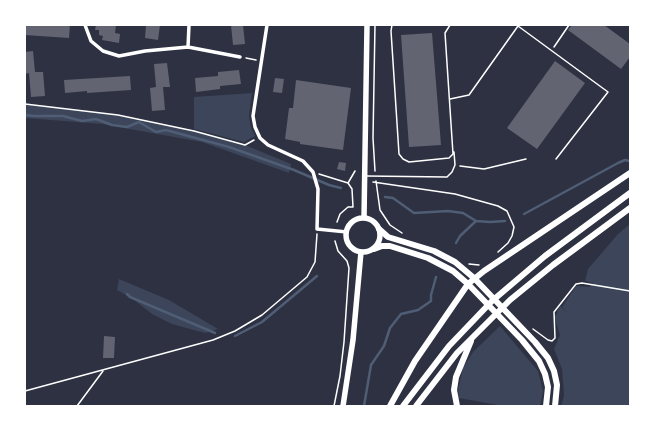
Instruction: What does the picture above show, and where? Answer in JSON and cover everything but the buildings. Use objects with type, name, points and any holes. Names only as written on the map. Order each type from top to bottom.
[{"type":"highway","points":[[390,406],[415,361],[468,284],[474,278],[630,173]]},
{"type":"highway","points":[[403,406],[444,352],[492,301],[545,256],[630,193]]},
{"type":"highway","points":[[416,406],[443,370],[473,336],[528,285],[630,208]]},
{"type":"highway","points":[[379,229],[388,237],[434,251],[455,262],[488,292],[544,352],[552,364],[557,385],[555,406]]},
{"type":"highway","points":[[374,249],[386,246],[424,256],[444,266],[483,297],[535,355],[542,367],[548,387],[546,406]]},
{"type":"highway","points":[[457,406],[454,390],[456,377],[473,336]]},
{"type":"main road","points":[[364,218],[367,25]]},
{"type":"main road","points":[[364,218],[373,222],[379,229],[380,238],[374,249],[361,252],[350,245],[347,232],[353,222],[364,218]]},
{"type":"main road","points":[[343,406],[353,340],[361,252]]},
{"type":"street","points":[[85,25],[91,41],[103,52],[118,56],[145,51],[188,47],[240,57]]},
{"type":"street","points":[[188,47],[189,25]]},
{"type":"street","points":[[267,25],[253,116],[255,127],[260,138],[268,145],[303,161],[313,172],[318,189],[317,229],[347,232]]},
{"type":"lane","points":[[392,25],[391,31],[399,154],[403,159],[409,162],[444,159],[450,158],[453,148]]},
{"type":"lane","points":[[364,176],[447,177],[452,172],[455,165],[445,32],[450,25]]},
{"type":"lane","points":[[450,99],[469,95],[517,26],[608,92],[556,159]]},
{"type":"path","points":[[375,25],[373,138],[375,182],[378,206]]},
{"type":"path","points":[[240,57],[262,61]]},
{"type":"path","points":[[25,104],[118,114],[194,131],[245,145],[260,138]]},
{"type":"path","points":[[455,165],[484,169],[526,159]]},
{"type":"path","points":[[348,183],[355,171]]},
{"type":"path","points":[[313,172],[348,183],[352,189],[353,207],[348,207],[340,214],[337,222]]},
{"type":"path","points":[[375,182],[455,194],[498,206],[507,211],[514,227],[512,236],[508,243],[493,256]]},
{"type":"path","points":[[25,391],[213,340],[235,331],[262,315],[298,286],[313,268],[317,229]]},
{"type":"path","points":[[334,406],[344,342],[348,268],[347,261],[338,251],[335,240]]},
{"type":"path","points":[[530,326],[548,340],[552,341],[555,338],[554,312],[576,284],[582,283],[630,291]]},
{"type":"path","points":[[77,406],[104,370]]},
{"type":"shaded area","points":[[252,93],[249,116],[251,128],[255,136],[244,142],[194,129],[194,97]]},
{"type":"shaded area","points":[[25,104],[118,115],[194,131],[245,145],[291,164],[289,173],[202,142],[102,124],[25,118]]},
{"type":"shaded area","points":[[630,224],[630,406],[561,406],[564,396],[562,369],[554,349],[560,335],[554,316],[557,314],[560,306],[569,314],[562,307],[576,286],[589,287],[593,283],[585,281],[588,269],[618,234]]},
{"type":"shaded area","points":[[119,279],[169,300],[218,329],[206,333],[197,331],[172,324],[152,314],[133,299],[117,290]]},
{"type":"shaded area","points":[[500,326],[538,371],[543,391],[540,406],[503,406],[459,398],[458,390],[463,368],[473,352]]},
{"type":"waterway","points":[[25,115],[63,116],[82,121],[96,119],[112,125],[127,127],[139,122],[156,132],[166,130],[229,147],[294,170],[329,185],[341,188]]},
{"type":"waterway","points":[[524,214],[618,163],[625,160],[630,161]]},
{"type":"waterway","points":[[385,197],[393,198],[414,213],[448,211],[463,213],[476,221],[505,221]]},
{"type":"waterway","points":[[456,243],[460,236],[476,221]]},
{"type":"waterway","points":[[235,336],[262,322],[317,276]]},
{"type":"waterway","points":[[364,406],[371,365],[384,346],[390,328],[401,314],[418,310],[431,301],[431,295],[436,277]]},
{"type":"waterway","points":[[127,294],[130,297],[215,333]]}]
